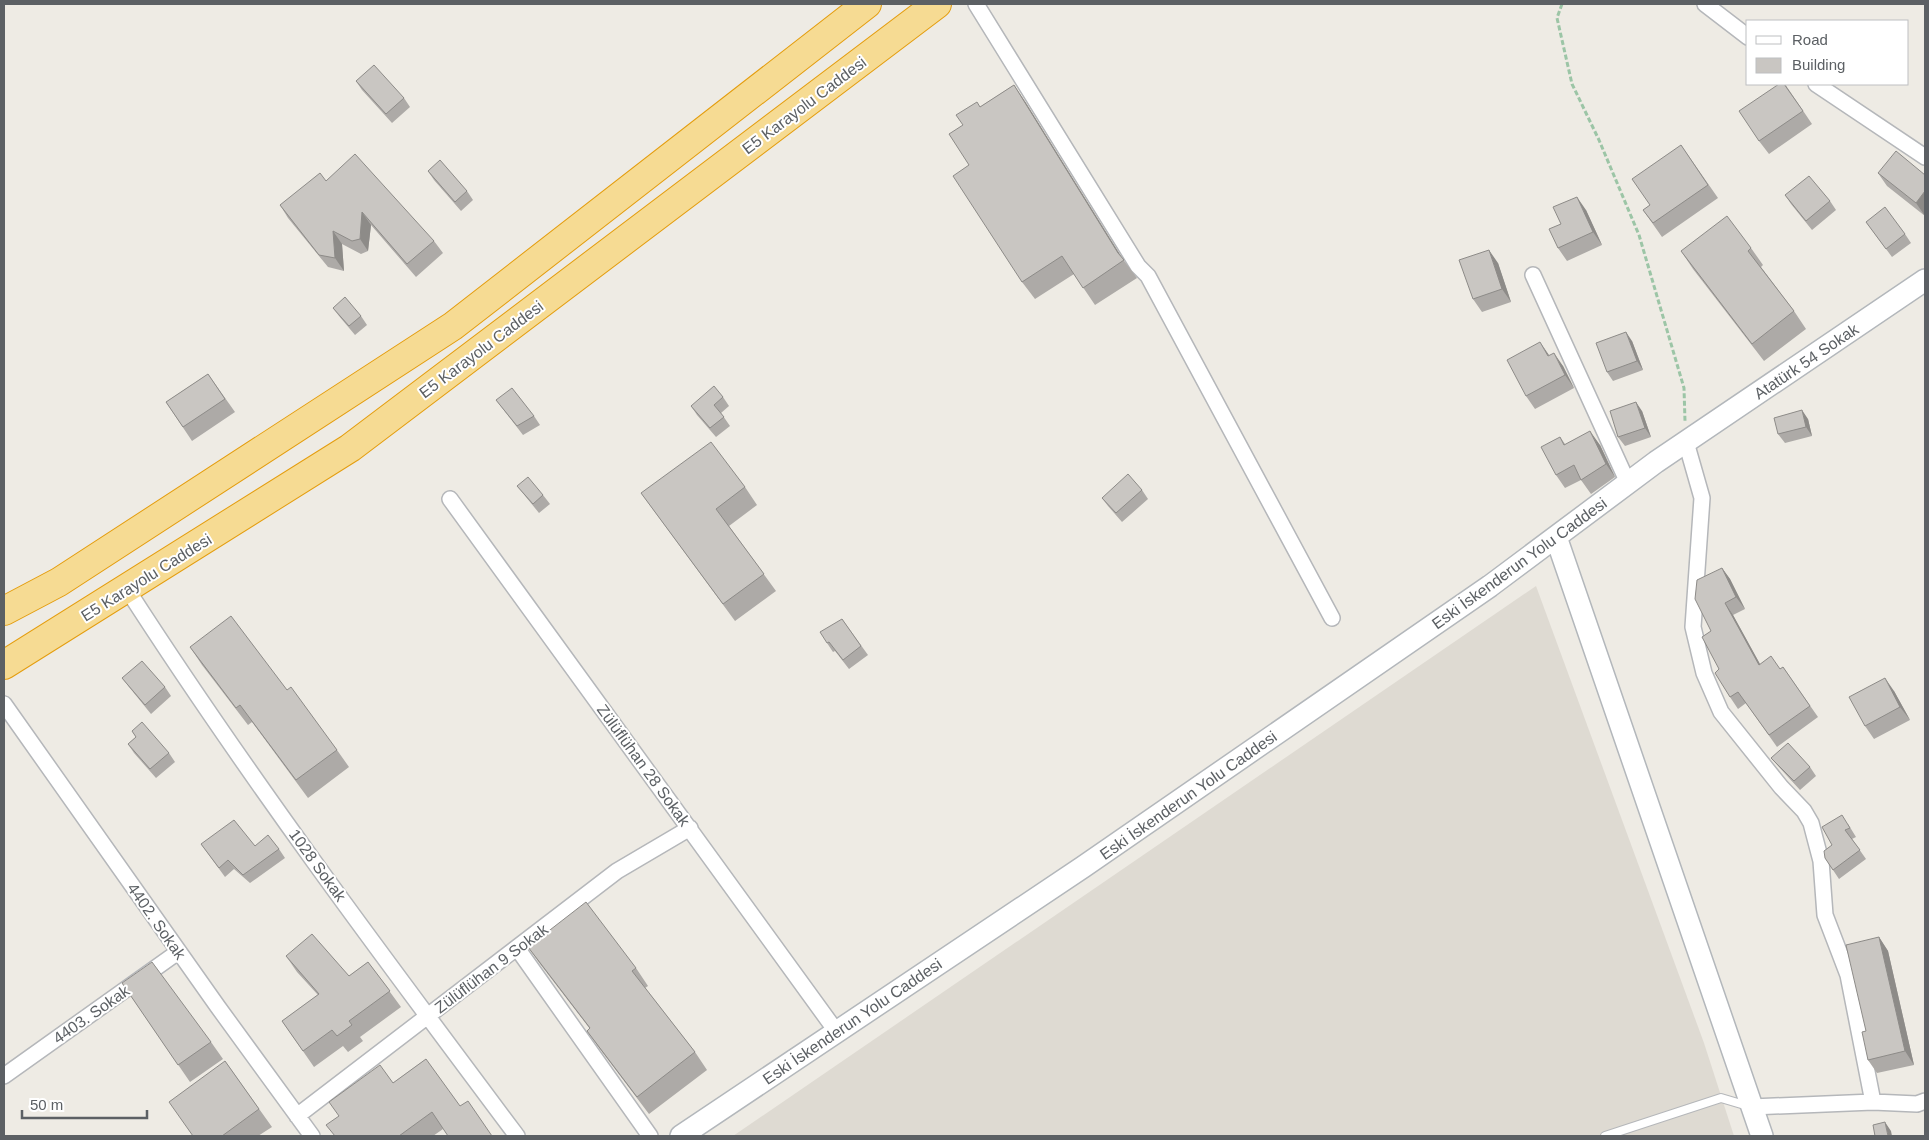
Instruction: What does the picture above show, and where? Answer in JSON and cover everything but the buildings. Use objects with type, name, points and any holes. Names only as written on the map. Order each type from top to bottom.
[{"type":"highway","points":[[4,611],[59,582],[453,326],[867,4]]},
{"type":"highway","name":"E5 Karayolu Caddesi","points":[[4,665],[350,448],[937,4]]},
{"type":"street","points":[[976,4],[1138,266],[1148,276],[1332,618]]},
{"type":"street","points":[[1705,4],[1746,35]]},
{"type":"street","points":[[1817,85],[1925,157]]},
{"type":"street","points":[[1532,275],[1628,483]]},
{"type":"street","name":"Atatürk 54 Sokak","points":[[1686,442],[1925,280]]},
{"type":"street","points":[[1686,442],[1702,498],[1692,627],[1704,672],[1721,712],[1781,788],[1804,810],[1811,823],[1822,860],[1825,915],[1848,975],[1873,1102]]},
{"type":"street","name":"Eski İskenderun Yolu Caddesi","points":[[681,1136],[1084,868],[1490,586],[1686,442]]},
{"type":"street","name":"Zülüflühan 28 Sokak","points":[[450,499],[836,1032]]},
{"type":"street","points":[[1556,537],[1762,1136]]},
{"type":"street","name":"1028 Sokak","points":[[127,589],[183,676],[427,1016],[516,1136]]},
{"type":"street","name":"4402. Sokak","points":[[4,704],[178,952],[312,1136]]},
{"type":"street","name":"Zülüflühan 9 Sokak","points":[[297,1116],[617,871],[690,828]]},
{"type":"street","points":[[517,948],[650,1136]]},
{"type":"street","name":"4403. Sokak","points":[[4,1076],[178,952]]},
{"type":"street","points":[[1752,1107],[1873,1102],[1923,1104]]},
{"type":"lane","points":[[1605,1136],[1721,1098],[1752,1107]]},
{"type":"path","points":[[1562,4],[1557,18],[1572,84],[1599,140],[1638,234],[1684,388],[1686,442]]},
{"type":"shaded area","points":[[1536,586],[1704,1043],[1734,1136],[733,1136]]}]
